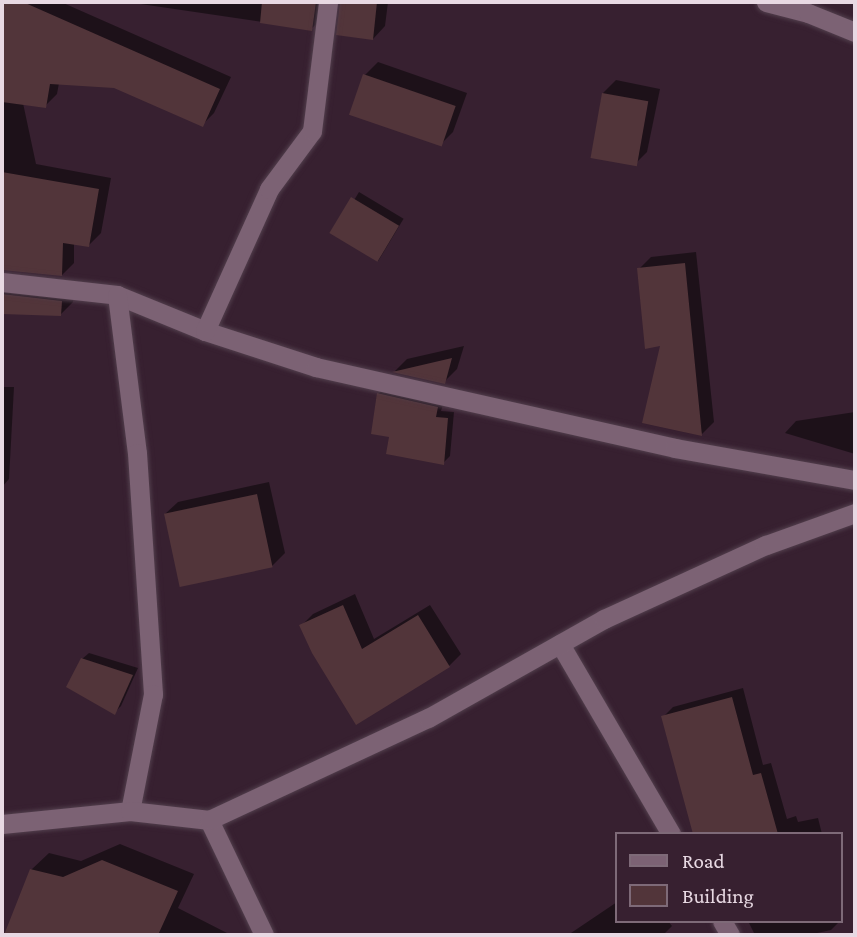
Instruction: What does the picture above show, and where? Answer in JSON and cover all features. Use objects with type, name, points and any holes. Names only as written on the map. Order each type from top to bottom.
[{"type":"street","points":[[205,331],[269,189],[312,131],[328,2]]},
{"type":"street","points":[[766,2],[808,13],[855,32]]},
{"type":"street","points":[[2,282],[117,295],[205,331],[316,367],[675,448],[855,480]]},
{"type":"street","points":[[117,295],[137,453],[153,694],[130,811]]},
{"type":"street","points":[[3,827],[130,811],[209,820],[428,718],[604,619],[766,545],[855,513]]},
{"type":"street","points":[[560,644],[670,832]]},
{"type":"street","points":[[209,820],[264,935]]},
{"type":"building","points":[[2,2],[23,2],[220,89],[203,127],[114,88],[50,84],[46,108],[2,102]]},
{"type":"building","points":[[262,2],[316,2],[312,31],[260,23]]},
{"type":"building","points":[[340,2],[377,2],[373,40],[336,35]]},
{"type":"building","points":[[363,74],[456,106],[442,147],[349,115]]},
{"type":"building","points":[[602,93],[648,101],[637,166],[591,158]]},
{"type":"building","points":[[2,172],[99,189],[89,247],[63,243],[62,276],[2,270]]},
{"type":"building","points":[[351,197],[399,226],[377,262],[329,233]]},
{"type":"building","points":[[685,263],[702,436],[642,423],[660,346],[645,349],[637,268]]},
{"type":"building","points":[[2,294],[62,301],[61,316],[2,314]]},
{"type":"building","points":[[452,358],[445,384],[392,372]]},
{"type":"building","points":[[377,393],[438,407],[436,417],[448,418],[444,465],[386,454],[389,437],[371,434]]},
{"type":"building","points":[[257,494],[273,567],[180,587],[164,514]]},
{"type":"building","points":[[343,605],[362,649],[418,615],[450,667],[356,725],[312,653],[299,625]]},
{"type":"building","points":[[81,658],[133,675],[115,715],[66,687]]},
{"type":"building","points":[[732,697],[753,775],[761,773],[777,832],[692,832],[661,716]]},
{"type":"building","points":[[102,860],[178,891],[158,935],[4,935],[30,869],[63,877]]}]
